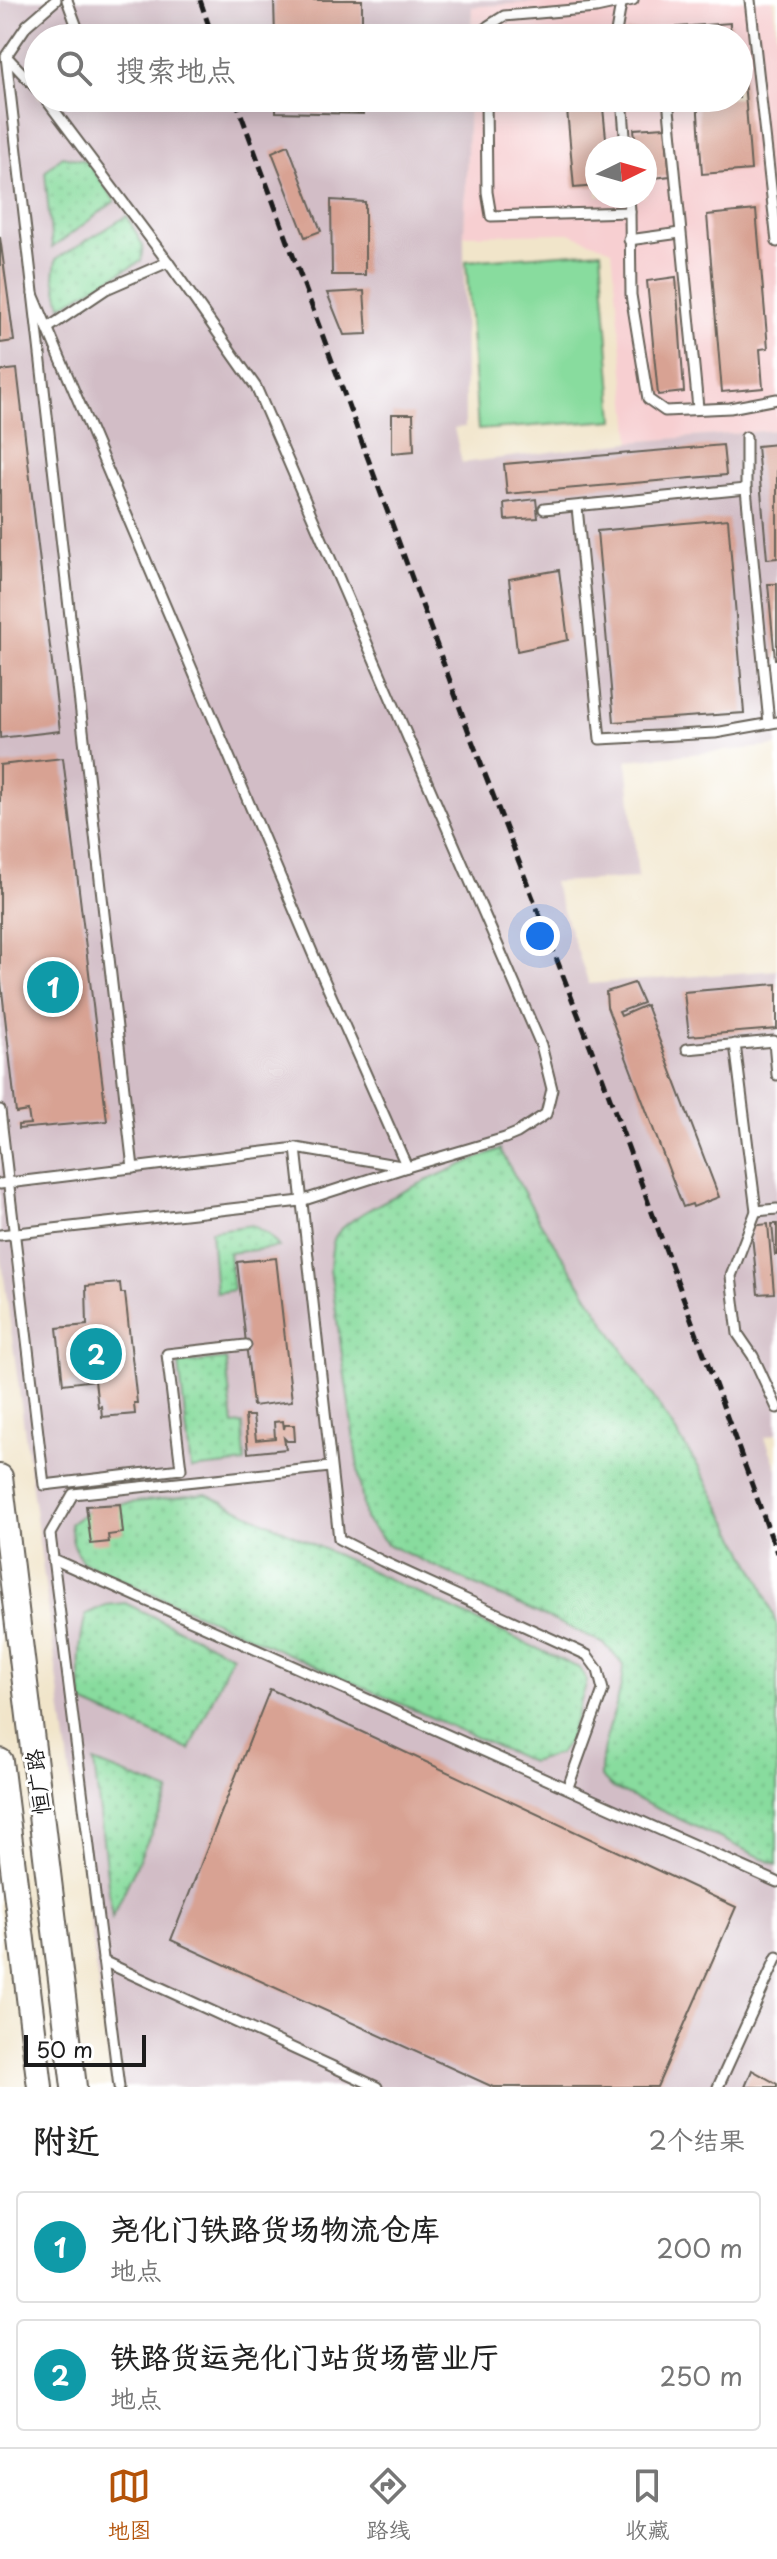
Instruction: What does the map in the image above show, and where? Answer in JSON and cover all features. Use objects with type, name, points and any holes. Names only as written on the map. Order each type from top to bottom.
[{"type":"street","name":"恒广路","points":[[0,1477],[74,2087]]},
{"type":"street","name":"恒广路","points":[[0,1761],[40,2087]]},
{"type":"lane","points":[[28,24],[56,0]]},
{"type":"lane","points":[[67,0],[76,24]]},
{"type":"lane","points":[[491,24],[504,16],[621,4],[633,0]]},
{"type":"lane","points":[[750,0],[753,24]]},
{"type":"lane","points":[[617,24],[621,4]]},
{"type":"lane","points":[[753,27],[777,242]]},
{"type":"lane","points":[[24,29],[6,56],[133,1168]]},
{"type":"lane","points":[[6,56],[24,75]]},
{"type":"lane","points":[[0,1235],[301,1201],[517,1133],[546,1114],[552,1089],[541,1045],[256,387],[168,262],[56,112]]},
{"type":"lane","points":[[486,112],[487,192],[491,216],[630,212]]},
{"type":"lane","points":[[623,112],[625,136]]},
{"type":"lane","points":[[669,112],[698,408]]},
{"type":"lane","points":[[630,208],[631,295],[648,399],[665,411],[730,408],[777,399]]},
{"type":"lane","points":[[629,240],[680,233]]},
{"type":"lane","points":[[48,328],[106,289],[168,262]]},
{"type":"lane","points":[[33,294],[318,966],[407,1167]]},
{"type":"lane","points":[[577,507],[600,739],[715,733],[773,722],[746,489],[746,437]]},
{"type":"lane","points":[[544,509],[746,489]]},
{"type":"lane","points":[[687,1049],[774,1041],[777,1075]]},
{"type":"lane","points":[[735,1044],[756,1211],[731,1276],[738,1334],[753,1356],[777,1408]]},
{"type":"lane","points":[[0,1110],[4,1183],[44,1485],[181,1469],[167,1354],[246,1345]]},
{"type":"lane","points":[[4,1183],[296,1148],[407,1167]]},
{"type":"lane","points":[[296,1148],[339,1539],[587,1655],[598,1670],[603,1690],[568,1787]]},
{"type":"lane","points":[[756,1211],[777,1209]]},
{"type":"lane","points":[[119,2087],[50,1534],[73,1494],[330,1467]]},
{"type":"lane","points":[[53,1559],[777,1882]]},
{"type":"lane","points":[[718,2087],[777,1957]]},
{"type":"lane","points":[[103,1961],[377,2087]]},
{"type":"shaded area","points":[[0,0],[563,0],[472,7],[471,24],[24,24],[24,112],[468,112],[464,235],[465,427],[454,428],[462,463],[631,442],[777,430],[777,746],[627,760],[638,878],[553,882],[589,984],[777,970],[777,1433],[765,1437],[777,1469],[777,2087],[112,2087],[0,1247]]},
{"type":"shaded area","points":[[563,0],[773,0],[777,43],[777,430],[631,442],[612,250],[569,233],[464,235],[468,112],[753,112],[753,24],[471,24],[472,7]]},
{"type":"green space","points":[[62,156],[87,161],[115,201],[52,248],[45,172]]},
{"type":"green space","points":[[127,216],[143,246],[141,261],[61,306],[54,277],[56,259]]},
{"type":"green space","points":[[601,251],[614,420],[478,430],[466,261]]},
{"type":"green space","points":[[500,1149],[539,1220],[699,1468],[759,1578],[777,1626],[777,1865],[613,1788],[601,1777],[604,1748],[619,1694],[623,1665],[605,1644],[388,1545],[365,1519],[330,1269],[335,1237],[345,1226],[385,1201]]},
{"type":"green space","points":[[252,1225],[269,1235],[279,1247],[229,1253],[233,1290],[216,1293],[211,1231]]},
{"type":"green space","points":[[226,1359],[233,1425],[243,1424],[245,1463],[191,1469],[179,1364]]},
{"type":"green space","points":[[206,1494],[579,1668],[587,1681],[569,1740],[559,1754],[531,1762],[82,1562],[73,1543],[70,1524],[93,1507]]},
{"type":"green space","points":[[125,1603],[232,1655],[190,1750],[83,1703],[80,1658],[86,1614],[106,1605]]},
{"type":"green space","points":[[94,1762],[170,1792],[112,1918]]},
{"type":"building","points":[[274,0],[362,0],[362,24],[275,24]]},
{"type":"building","points":[[276,112],[363,112],[363,114]]},
{"type":"building","points":[[567,112],[603,112],[606,136],[585,136],[585,187],[574,188]]},
{"type":"building","points":[[698,112],[746,112],[751,170],[702,174]]},
{"type":"building","points":[[665,127],[670,176],[657,178],[657,136],[635,136],[634,129]]},
{"type":"building","points":[[288,145],[321,231],[305,237],[272,152]]},
{"type":"building","points":[[331,200],[365,202],[365,275],[332,275]]},
{"type":"building","points":[[756,210],[768,348],[760,349],[763,388],[722,392],[707,215]]},
{"type":"building","points":[[0,237],[14,341],[0,343]]},
{"type":"building","points":[[676,277],[684,392],[658,395],[647,281]]},
{"type":"building","points":[[364,291],[367,334],[344,335],[327,293]]},
{"type":"building","points":[[17,369],[60,731],[0,738],[0,371]]},
{"type":"building","points":[[392,414],[413,414],[414,451],[392,453]]},
{"type":"building","points":[[777,444],[777,558],[767,559],[757,446]]},
{"type":"building","points":[[723,445],[726,475],[507,494],[504,464]]},
{"type":"building","points":[[536,499],[538,518],[505,520],[504,503]]},
{"type":"building","points":[[728,519],[744,713],[614,722],[597,531]]},
{"type":"building","points":[[559,570],[568,640],[517,651],[509,579]]},
{"type":"building","points":[[768,584],[777,584],[777,659],[775,659]]},
{"type":"building","points":[[63,758],[107,1121],[18,1129],[18,1125],[30,1124],[28,1111],[16,1113],[0,973],[0,765]]},
{"type":"building","points":[[634,983],[643,1003],[619,1012],[621,1016],[646,1005],[719,1197],[693,1207],[692,1204],[683,1207],[607,1007],[606,992]]},
{"type":"building","points":[[777,984],[777,1029],[689,1036],[684,992]]},
{"type":"building","points":[[768,1224],[774,1293],[758,1294],[751,1226]]},
{"type":"building","points":[[772,1224],[777,1224],[777,1255],[775,1255]]},
{"type":"building","points":[[276,1258],[292,1401],[253,1406],[237,1262]]},
{"type":"building","points":[[120,1283],[121,1293],[125,1293],[137,1403],[134,1403],[135,1414],[102,1417],[95,1380],[63,1384],[57,1328],[87,1325],[86,1286]]},
{"type":"building","points":[[245,1416],[253,1416],[256,1440],[275,1438],[274,1422],[283,1421],[284,1429],[285,1425],[294,1425],[295,1441],[284,1438],[286,1449],[248,1453]]},
{"type":"building","points":[[120,1504],[123,1533],[108,1535],[109,1542],[91,1544],[86,1506]]},
{"type":"building","points":[[270,1689],[736,1907],[657,2087],[493,2087],[171,1940]]},
{"type":"building","points":[[752,2070],[777,2084],[777,2087],[745,2087]]},
{"type":"railway","points":[[200,0],[208,24]]},
{"type":"railway","points":[[240,112],[471,738],[603,1079],[777,1553]]},
{"type":"place","name":"尧化门铁路货场物流仓库","points":[[53,987]]},
{"type":"place","name":"铁路货运尧化门站货场营业厅","points":[[96,1354]]}]
